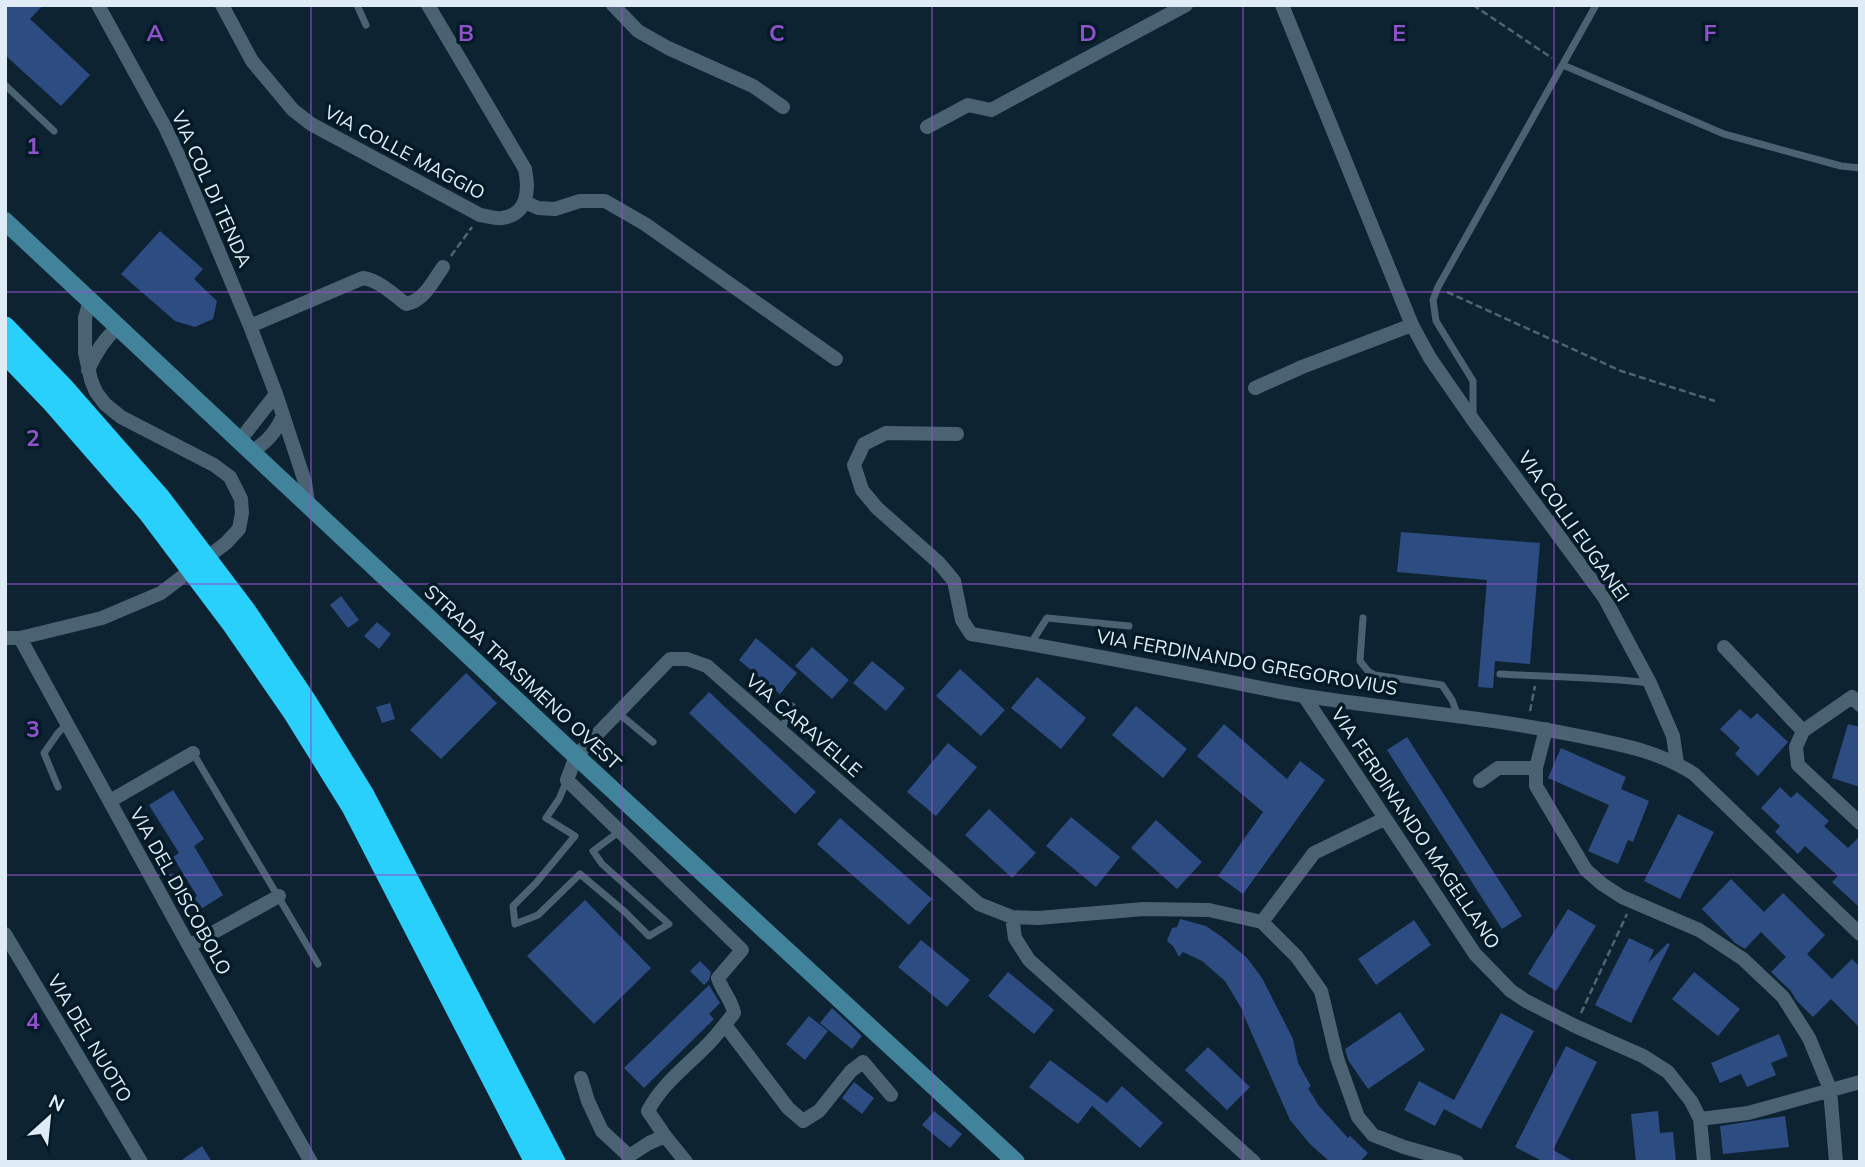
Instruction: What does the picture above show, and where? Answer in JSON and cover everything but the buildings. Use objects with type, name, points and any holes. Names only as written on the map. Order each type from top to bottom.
[{"type":"highway","points":[[5,327],[62,386],[160,499],[245,610],[306,701],[364,795],[555,1162]]},
{"type":"highway","points":[[5,353],[53,402],[148,512],[233,625],[293,712],[352,807],[535,1162]]},
{"type":"main road","name":"STRADA TRASIMENO OVEST","points":[[5,221],[576,756],[1016,1162]]},
{"type":"street","name":"VIA COL DI TENDA","points":[[99,5],[165,127],[250,326],[305,482],[308,503]]},
{"type":"street","name":"VIA COLLE MAGGIO","points":[[222,5],[253,61],[293,110],[311,124],[480,215],[501,218],[511,215],[525,202]]},
{"type":"street","points":[[428,5],[525,169],[528,186],[525,202],[538,208],[555,209],[580,201],[605,201],[662,236],[836,359]]},
{"type":"street","points":[[613,5],[638,31],[668,48],[754,86],[783,107]]},
{"type":"street","points":[[927,127],[968,105],[991,110],[1186,5]]},
{"type":"street","name":"VIA COLLI EUGANEI","points":[[1282,5],[1412,326],[1430,358],[1473,420],[1604,597],[1650,683],[1673,736],[1677,763]]},
{"type":"street","points":[[250,326],[363,278],[379,285],[406,304],[413,303],[421,299],[443,267]]},
{"type":"street","points":[[12,638],[102,618],[160,593],[226,543],[239,529],[242,499],[229,477],[214,466],[121,417],[100,398],[88,370],[84,335],[90,300]]},
{"type":"street","points":[[1255,388],[1302,367],[1412,326]]},
{"type":"street","points":[[88,370],[100,346],[118,327]]},
{"type":"street","points":[[246,446],[276,394]]},
{"type":"street","points":[[246,446],[263,444],[278,427],[283,416]]},
{"type":"street","name":"VIA FERDINANDO GREGOROVIUS","points":[[957,434],[886,433],[864,444],[854,465],[862,490],[877,508],[939,563],[954,581],[962,620],[971,634],[1304,696],[1546,729],[1658,755],[1694,774],[1860,934]]},
{"type":"street","name":"VIA DEL DISCOBOLO","points":[[12,638],[67,723],[189,946],[312,1162]]},
{"type":"street","points":[[1724,647],[1804,731]]},
{"type":"street","name":"VIA CARAVELLE","points":[[576,756],[670,659],[687,659],[707,666],[979,904],[1012,917],[1038,919],[1144,909],[1209,910],[1262,922]]},
{"type":"street","name":"VIA FERDINANDO MAGELLANO","points":[[1304,696],[1475,954],[1511,991],[1526,1001],[1643,1056],[1668,1072],[1691,1101],[1700,1119],[1704,1162]]},
{"type":"street","points":[[1860,705],[1852,697],[1804,731],[1796,747],[1798,765],[1860,823]]},
{"type":"street","points":[[1546,729],[1536,768],[1536,786],[1587,870],[1602,884],[1632,901],[1699,930],[1743,959],[1783,997],[1809,1038],[1830,1089],[1836,1162]]},
{"type":"street","points":[[110,801],[193,753]]},
{"type":"street","points":[[576,756],[567,780],[742,950],[718,978],[721,988],[733,1005],[734,1013],[713,1039],[672,1079],[653,1101],[649,1111],[686,1162]]},
{"type":"street","points":[[1480,781],[1498,768],[1536,768]]},
{"type":"street","points":[[1384,819],[1314,853],[1262,922],[1297,957],[1321,991],[1337,1058],[1358,1117],[1373,1135],[1457,1162]]},
{"type":"street","points":[[189,946],[279,895]]},
{"type":"street","points":[[1012,917],[1015,938],[1029,960],[1254,1162]]},
{"type":"street","name":"VIA DEL NUOTO","points":[[5,933],[141,1162]]},
{"type":"street","points":[[725,1025],[788,1108],[803,1121],[819,1111],[851,1071],[863,1062],[891,1095]]},
{"type":"street","points":[[581,1078],[602,1131],[629,1156],[665,1136]]},
{"type":"street","points":[[1700,1119],[1748,1113],[1860,1082]]},
{"type":"lane","points":[[357,5],[366,25]]},
{"type":"lane","points":[[1473,420],[1473,381],[1436,321],[1433,300],[1596,5]]},
{"type":"lane","points":[[1563,65],[1724,135],[1841,166],[1860,168]]},
{"type":"lane","points":[[5,85],[54,131]]},
{"type":"lane","points":[[1030,644],[1047,618],[1129,626]]},
{"type":"lane","points":[[1363,618],[1360,661],[1368,671],[1375,675],[1442,685],[1458,716]]},
{"type":"lane","points":[[1500,674],[1610,678],[1650,683]]},
{"type":"lane","points":[[781,730],[792,706]]},
{"type":"lane","points":[[617,712],[653,742]]},
{"type":"lane","points":[[58,787],[44,753],[67,723]]},
{"type":"lane","points":[[193,753],[318,964]]},
{"type":"lane","points":[[567,780],[559,799],[546,818],[575,836],[513,906],[515,924],[538,915],[580,874],[649,936],[669,924],[602,864],[593,851],[620,831]]},
{"type":"path","points":[[1473,5],[1563,65]]},
{"type":"path","points":[[443,267],[480,215]]},
{"type":"path","points":[[1438,287],[1621,372],[1715,401]]},
{"type":"path","points":[[1531,705],[1536,676]]},
{"type":"path","points":[[1580,1015],[1632,901]]}]
